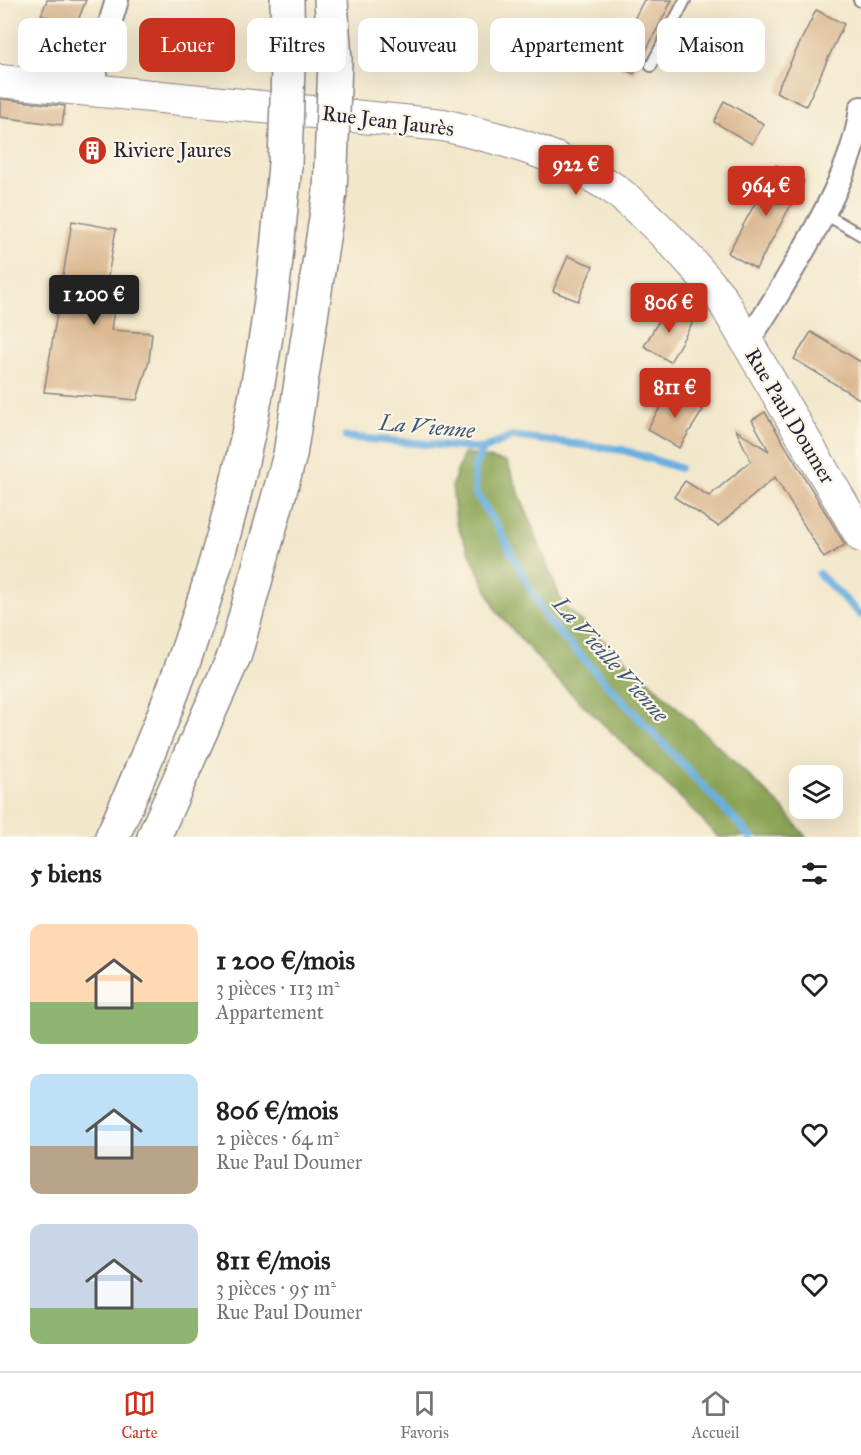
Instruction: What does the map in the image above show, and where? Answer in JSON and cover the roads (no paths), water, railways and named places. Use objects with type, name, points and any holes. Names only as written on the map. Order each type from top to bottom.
[{"type":"highway","points":[[112,837],[161,723],[197,626],[226,526],[263,355],[277,259],[285,165],[288,67],[287,0]]},
{"type":"highway","points":[[154,837],[234,654],[290,455],[330,192],[335,61],[331,0]]},
{"type":"street","points":[[90,90],[117,0]]},
{"type":"street","name":"Rue Jean Jaurès","points":[[0,81],[443,125],[505,140],[567,163],[613,188],[697,268],[720,296]]},
{"type":"street","points":[[747,342],[825,214],[845,164],[860,119],[861,108]]},
{"type":"street","name":"Rue Paul Doumer","points":[[720,296],[861,536]]},
{"type":"lane","points":[[651,66],[685,0]]},
{"type":"lane","points":[[825,214],[861,235]]},
{"type":"waterway","name":"La Vienne","points":[[346,437],[483,449],[512,436],[623,450],[679,468]]},
{"type":"waterway","name":"La Vieille Vienne","points":[[483,449],[474,468],[476,494],[499,529],[547,620],[751,837]]},
{"type":"waterway","name":"La Vienne","points":[[819,574],[861,615]]},
{"type":"place","name":"Riviere Jaures","points":[[92,150]]}]
